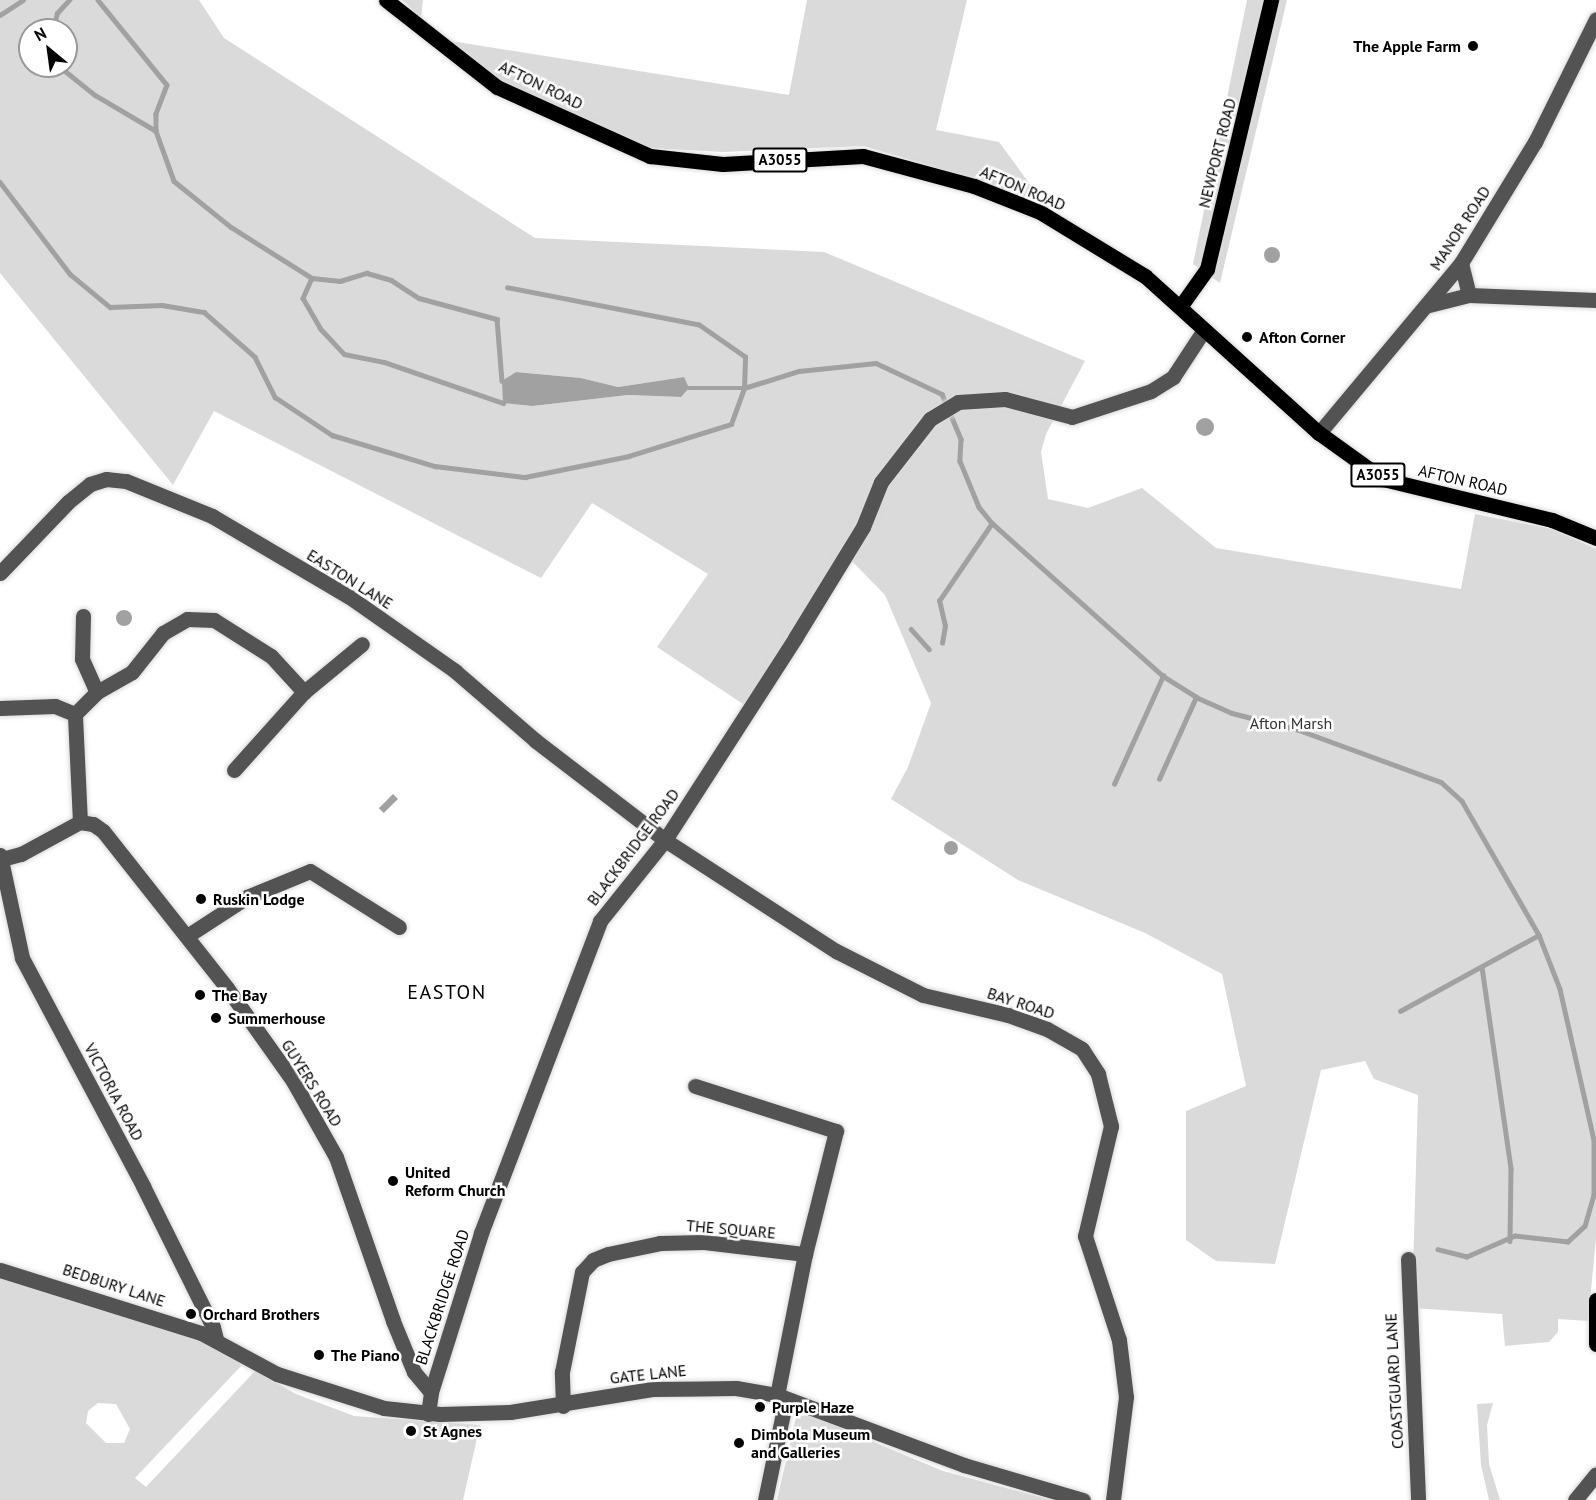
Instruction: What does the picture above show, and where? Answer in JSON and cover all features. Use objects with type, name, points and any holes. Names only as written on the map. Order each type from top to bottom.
[{"type":"main road","name":"AFTON ROAD","points":[[386,0],[497,87],[650,156],[723,164],[863,156],[974,186],[1040,212],[1101,246],[1145,276],[1319,433],[1383,478],[1552,520],[1596,538]]},
{"type":"main road","name":"NEWPORT ROAD","points":[[1180,307],[1207,269],[1271,0]]},
{"type":"main road","points":[[1596,1300],[1596,1344]]},
{"type":"street","name":"MANOR ROAD","points":[[1319,433],[1429,305],[1461,263],[1535,142],[1596,19]]},
{"type":"street","points":[[1461,263],[1469,295]]},
{"type":"street","points":[[1429,305],[1469,295],[1596,300]]},
{"type":"street","name":"BLACKBRIDGE ROAD","points":[[428,1414],[431,1392],[522,1119],[600,921],[664,840],[839,567],[863,527],[881,482],[935,416],[958,402],[1005,399],[1072,417],[1151,391],[1173,376],[1204,330]]},
{"type":"street","name":"EASTON LANE","points":[[0,573],[68,502],[90,484],[106,479],[126,481],[212,516],[348,596],[455,671],[536,741],[664,840]]},
{"type":"street","points":[[83,616],[82,658],[97,692]]},
{"type":"street","points":[[1,857],[21,854],[80,822],[75,714],[97,692],[132,672],[163,633],[186,619],[214,620],[234,631],[271,656],[304,692]]},
{"type":"street","points":[[234,770],[304,692],[362,644]]},
{"type":"street","points":[[0,708],[55,706],[75,714]]},
{"type":"street","name":"GUYERS ROAD","points":[[80,822],[93,824],[103,831],[187,936],[293,1081],[336,1156],[393,1321],[414,1372],[431,1392]]},
{"type":"street","name":"BAY ROAD","points":[[664,840],[836,951],[922,995],[1028,1022],[1073,1044],[1086,1055],[1108,1100],[1111,1126],[1085,1236],[1119,1341],[1126,1397],[1113,1500]]},
{"type":"street","name":"VICTORIA ROAD","points":[[1,857],[5,916],[22,958],[143,1186],[213,1327],[216,1339]]},
{"type":"street","points":[[187,936],[248,897],[310,871],[399,927]]},
{"type":"street","points":[[695,1086],[836,1131],[805,1254],[765,1500]]},
{"type":"street","name":"THE SQUARE","points":[[563,1406],[562,1372],[582,1272],[593,1260],[660,1243],[704,1242],[805,1254]]},
{"type":"street","name":"COASTGUARD LANE","points":[[1408,1259],[1418,1500]]},
{"type":"street","name":"BEDBURY LANE","points":[[0,1270],[67,1288],[216,1339]]},
{"type":"street","name":"GATE LANE","points":[[216,1339],[302,1384],[384,1408],[428,1414],[563,1406],[624,1392],[683,1387],[736,1388],[781,1397],[964,1465],[1083,1500]]},
{"type":"street","points":[[1575,1500],[1596,1474]]},
{"type":"green space","name":"Afton Marsh","points":[[0,0],[199,0],[224,38],[535,238],[824,252],[1085,361],[1046,434],[1041,452],[1048,499],[1088,508],[1142,488],[1216,548],[1461,589],[1475,514],[1552,529],[1596,549],[1596,1238],[1588,1321],[1558,1319],[1558,1332],[1549,1342],[1505,1346],[1502,1314],[1412,1308],[1418,1095],[1374,1079],[1365,1061],[1321,1070],[1275,1264],[1216,1261],[1186,1240],[1186,1111],[1246,1086],[1222,974],[1145,933],[1018,880],[891,799],[908,767],[931,703],[885,595],[843,552],[746,706],[657,647],[708,574],[592,503],[541,578],[214,411],[173,485],[0,273]],"holes":[[[516,372],[581,378],[618,387],[684,377],[681,397],[628,395],[533,406]]]},
{"type":"green space","points":[[402,0],[423,0],[421,18]]},
{"type":"green space","points":[[807,0],[967,0],[936,130],[999,142],[1046,206],[978,180],[864,146],[723,152],[649,148],[503,83],[451,41],[789,95]]},
{"type":"green space","points":[[1247,0],[1287,0],[1220,283],[1193,264]]},
{"type":"green space","points":[[0,1275],[214,1343],[242,1365],[135,1478],[146,1487],[255,1371],[296,1394],[354,1416],[480,1425],[463,1500],[0,1500]],"holes":[[[98,1403],[116,1404],[130,1429],[124,1443],[106,1443],[86,1423],[88,1411]]]},
{"type":"green space","points":[[1493,1403],[1487,1425],[1489,1464],[1500,1500],[1489,1500],[1481,1465],[1477,1404]]},
{"type":"green space","points":[[809,1415],[943,1471],[1051,1500],[777,1500],[796,1417]]},
{"type":"shaded area","points":[[1272,247],[1278,249],[1280,255],[1278,261],[1272,263],[1266,261],[1264,255],[1266,249]]},
{"type":"shaded area","points":[[516,372],[581,378],[618,387],[684,377],[689,388],[681,397],[628,395],[533,406],[503,403],[502,381]]},
{"type":"shaded area","points":[[1205,418],[1211,421],[1214,427],[1211,433],[1205,436],[1199,433],[1196,427],[1199,421]]},
{"type":"shaded area","points":[[124,610],[130,612],[132,618],[130,624],[124,626],[118,624],[116,618],[118,612]]},
{"type":"shaded area","points":[[393,794],[398,799],[384,813],[379,808]]},
{"type":"shaded area","points":[[951,841],[956,843],[958,848],[956,853],[951,855],[946,853],[944,848],[946,843]]},
{"type":"waterway","points":[[0,15],[23,0]]},
{"type":"waterway","points":[[56,18],[57,13],[69,0]]},
{"type":"waterway","points":[[98,0],[167,85],[156,114],[156,131],[174,181],[231,227],[312,278],[340,281],[367,273],[391,280],[419,298],[497,319],[502,381]]},
{"type":"waterway","points":[[74,78],[95,95],[156,131]]},
{"type":"waterway","points":[[0,182],[70,274],[110,307],[162,305],[204,312],[255,357],[275,397],[332,435],[435,466],[525,477],[629,456],[731,424],[744,388],[745,357],[699,325],[508,288]]},
{"type":"waterway","points":[[312,278],[303,298],[320,328],[344,354],[384,362],[503,403]]},
{"type":"waterway","points":[[689,388],[744,388],[799,371],[876,363],[942,394],[961,439],[960,461],[979,507],[992,523],[1163,676],[1196,697],[1232,713],[1299,730],[1441,782],[1462,801],[1539,935],[1560,989],[1594,1140],[1594,1195],[1585,1226],[1568,1242],[1515,1236],[1467,1257],[1438,1250]]},
{"type":"waterway","points":[[942,643],[945,626],[939,601],[992,523]]},
{"type":"waterway","points":[[911,629],[929,649]]},
{"type":"waterway","points":[[1114,784],[1163,676]]},
{"type":"waterway","points":[[1159,779],[1196,697]]},
{"type":"waterway","points":[[1400,1011],[1539,935]]},
{"type":"waterway","points":[[1482,967],[1511,1169],[1510,1241]]},
{"type":"place","name":"The Apple Farm","points":[[1473,46]]},
{"type":"place","name":"Afton Corner","points":[[1247,337]]},
{"type":"place","name":"Ruskin Lodge","points":[[201,899]]},
{"type":"place","name":"The Bay","points":[[200,995]]},
{"type":"place","name":"Summerhouse","points":[[216,1018]]},
{"type":"place","name":"United Reform Church","points":[[393,1181]]},
{"type":"place","name":"Orchard Brothers","points":[[191,1314]]},
{"type":"place","name":"The Piano","points":[[319,1355]]},
{"type":"place","name":"Purple Haze","points":[[760,1407]]},
{"type":"place","name":"St Agnes","points":[[411,1431]]},
{"type":"place","name":"Dimbola Museum and Galleries","points":[[739,1443]]},
{"type":"district","name":"EASTON","points":[[447,992]]}]
